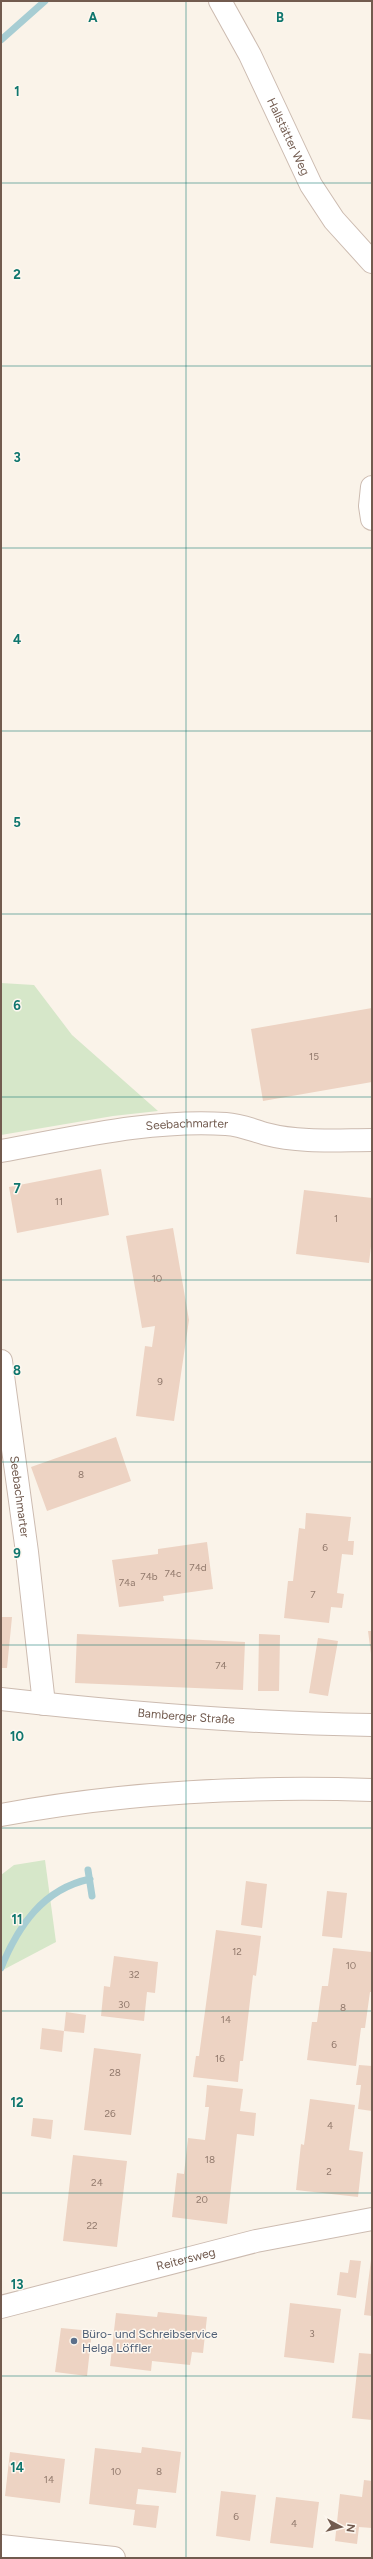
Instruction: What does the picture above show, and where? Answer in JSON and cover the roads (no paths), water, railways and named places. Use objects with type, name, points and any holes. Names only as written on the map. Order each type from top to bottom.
[{"type":"street","name":"Hallstätter Weg","points":[[220,1],[250,55],[311,185],[334,220],[372,262]]},
{"type":"street","points":[[372,487],[370,506],[372,519]]},
{"type":"street","name":"Seebachmarter","points":[[1,1150],[125,1130],[192,1123],[227,1124],[251,1127],[266,1134],[313,1140],[372,1140]]},
{"type":"street","name":"Seebachmarter","points":[[1,1361],[27,1552],[44,1704]]},
{"type":"street","name":"Bamberger Straße","points":[[1,1699],[44,1704],[232,1718],[372,1725]]},
{"type":"street","points":[[1,1815],[39,1808],[208,1790],[317,1788],[372,1790]]},
{"type":"street","name":"Reitersweg","points":[[1,2307],[256,2241],[372,2219]]},
{"type":"street","points":[[1,2546],[29,2553],[114,2558]]},
{"type":"waterway","points":[[1,40],[45,1]]},
{"type":"waterway","points":[[88,1870],[92,1896]]},
{"type":"waterway","points":[[1,1968],[15,1938],[34,1912],[46,1900],[59,1891],[73,1884],[90,1879]]},
{"type":"place","name":"Büro- und Schreibservice Helga Löffler","points":[[74,2341]]}]
